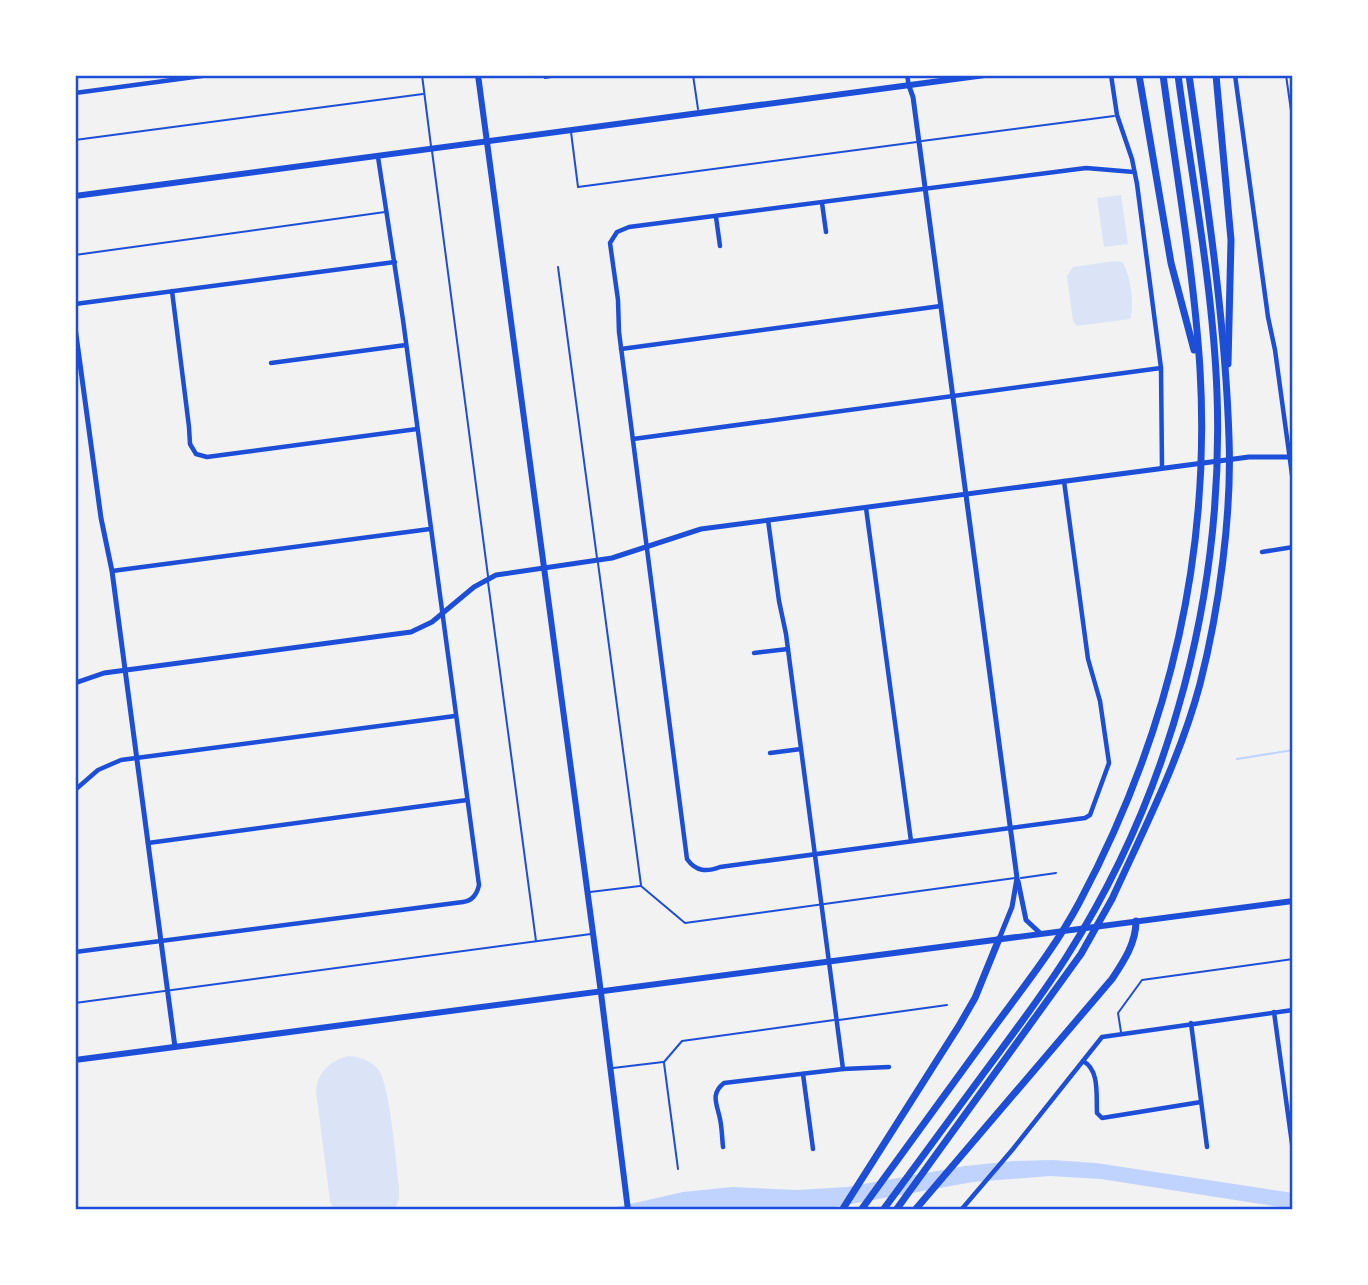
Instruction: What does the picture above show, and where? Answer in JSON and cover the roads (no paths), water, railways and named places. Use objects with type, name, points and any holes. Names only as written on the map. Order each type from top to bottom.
[{"type":"highway","points":[[1139,75],[1171,263],[1200,371]]},
{"type":"highway","points":[[861,1210],[1048,954],[1079,904],[1131,796],[1172,673],[1185,616],[1198,515],[1200,371],[1163,75]]},
{"type":"highway","points":[[883,1210],[1020,1025],[1068,955],[1099,902],[1123,856],[1153,786],[1183,694],[1203,602],[1218,441],[1210,307],[1178,75]]},
{"type":"highway","points":[[896,1210],[1081,954],[1112,899],[1178,754],[1200,684],[1227,518],[1229,439],[1220,309],[1189,75]]},
{"type":"highway","points":[[1214,75],[1231,240],[1227,402]]},
{"type":"highway","points":[[915,1210],[1112,979],[1131,948],[1136,933],[1136,921]]},
{"type":"highway","points":[[842,1210],[970,1007],[999,939]]},
{"type":"main road","points":[[478,75],[627,1206]]},
{"type":"main road","points":[[75,197],[985,75]]},
{"type":"main road","points":[[75,1060],[1293,901]]},
{"type":"street","points":[[153,75],[154,82]]},
{"type":"street","points":[[75,93],[209,75]]},
{"type":"street","points":[[907,75],[913,97],[1017,878],[1026,920],[1040,933]]},
{"type":"street","points":[[1111,75],[1117,115],[1134,172],[1161,368],[1163,468]]},
{"type":"street","points":[[1235,75],[1293,482]]},
{"type":"street","points":[[75,952],[463,902],[475,896],[479,885],[395,262],[378,157]]},
{"type":"street","points":[[1064,481],[1088,659],[1100,701],[1109,764],[1093,811],[1085,818],[705,871],[694,868],[687,859],[621,349],[618,300],[610,250],[613,236],[621,229],[1086,168],[1134,172]]},
{"type":"street","points":[[822,203],[826,232]]},
{"type":"street","points":[[716,217],[720,246]]},
{"type":"street","points":[[75,304],[395,262]]},
{"type":"street","points":[[172,291],[190,444],[196,454],[207,457],[417,429]]},
{"type":"street","points":[[621,349],[941,306]]},
{"type":"street","points":[[75,327],[101,518],[112,571],[175,1047]]},
{"type":"street","points":[[271,363],[406,345]]},
{"type":"street","points":[[633,439],[1161,368]]},
{"type":"street","points":[[75,682],[104,673],[398,635],[421,628],[474,587],[506,572],[598,561],[647,548],[701,529],[1249,457],[1291,457]]},
{"type":"street","points":[[866,508],[911,841]]},
{"type":"street","points":[[768,520],[802,749],[843,1069]]},
{"type":"street","points":[[112,571],[430,529]]},
{"type":"street","points":[[1262,552],[1293,547]]},
{"type":"street","points":[[754,653],[788,649]]},
{"type":"street","points":[[75,790],[87,778],[111,763],[136,758],[455,716]]},
{"type":"street","points":[[770,753],[802,749]]},
{"type":"street","points":[[148,843],[467,800]]},
{"type":"street","points":[[999,939],[1012,907],[1017,878]]},
{"type":"street","points":[[961,1210],[1102,1037],[1293,1010]]},
{"type":"street","points":[[1274,1012],[1293,1151]]},
{"type":"street","points":[[1191,1023],[1207,1147]]},
{"type":"street","points":[[1083,1061],[1090,1065],[1093,1071],[1098,1101],[1097,1113],[1102,1118],[1201,1102]]},
{"type":"street","points":[[723,1147],[715,1100],[719,1087],[731,1081],[889,1067]]},
{"type":"street","points":[[803,1074],[813,1149]]},
{"type":"lane","points":[[422,75],[537,942]]},
{"type":"lane","points":[[545,78],[565,75]]},
{"type":"lane","points":[[693,75],[698,114]]},
{"type":"lane","points":[[1286,75],[1293,125]]},
{"type":"lane","points":[[75,141],[424,94]]},
{"type":"lane","points":[[571,131],[578,187],[1117,115]]},
{"type":"lane","points":[[75,255],[386,212]]},
{"type":"lane","points":[[558,267],[640,885],[685,923],[1056,873]]},
{"type":"lane","points":[[586,893],[640,885]]},
{"type":"lane","points":[[75,1003],[592,934]]},
{"type":"lane","points":[[1121,1033],[1118,1013],[1142,980],[1293,959]]},
{"type":"lane","points":[[609,1068],[664,1062],[682,1041],[947,1005]]},
{"type":"lane","points":[[664,1062],[678,1169]]},
{"type":"water","points":[[1052,1160],[1096,1163],[1293,1193],[1293,1209],[1101,1179],[1050,1176],[973,1182],[834,1207],[604,1210],[683,1192],[732,1187],[797,1190],[847,1187],[965,1166]]},
{"type":"waterway","points":[[1237,759],[1293,750]]}]
